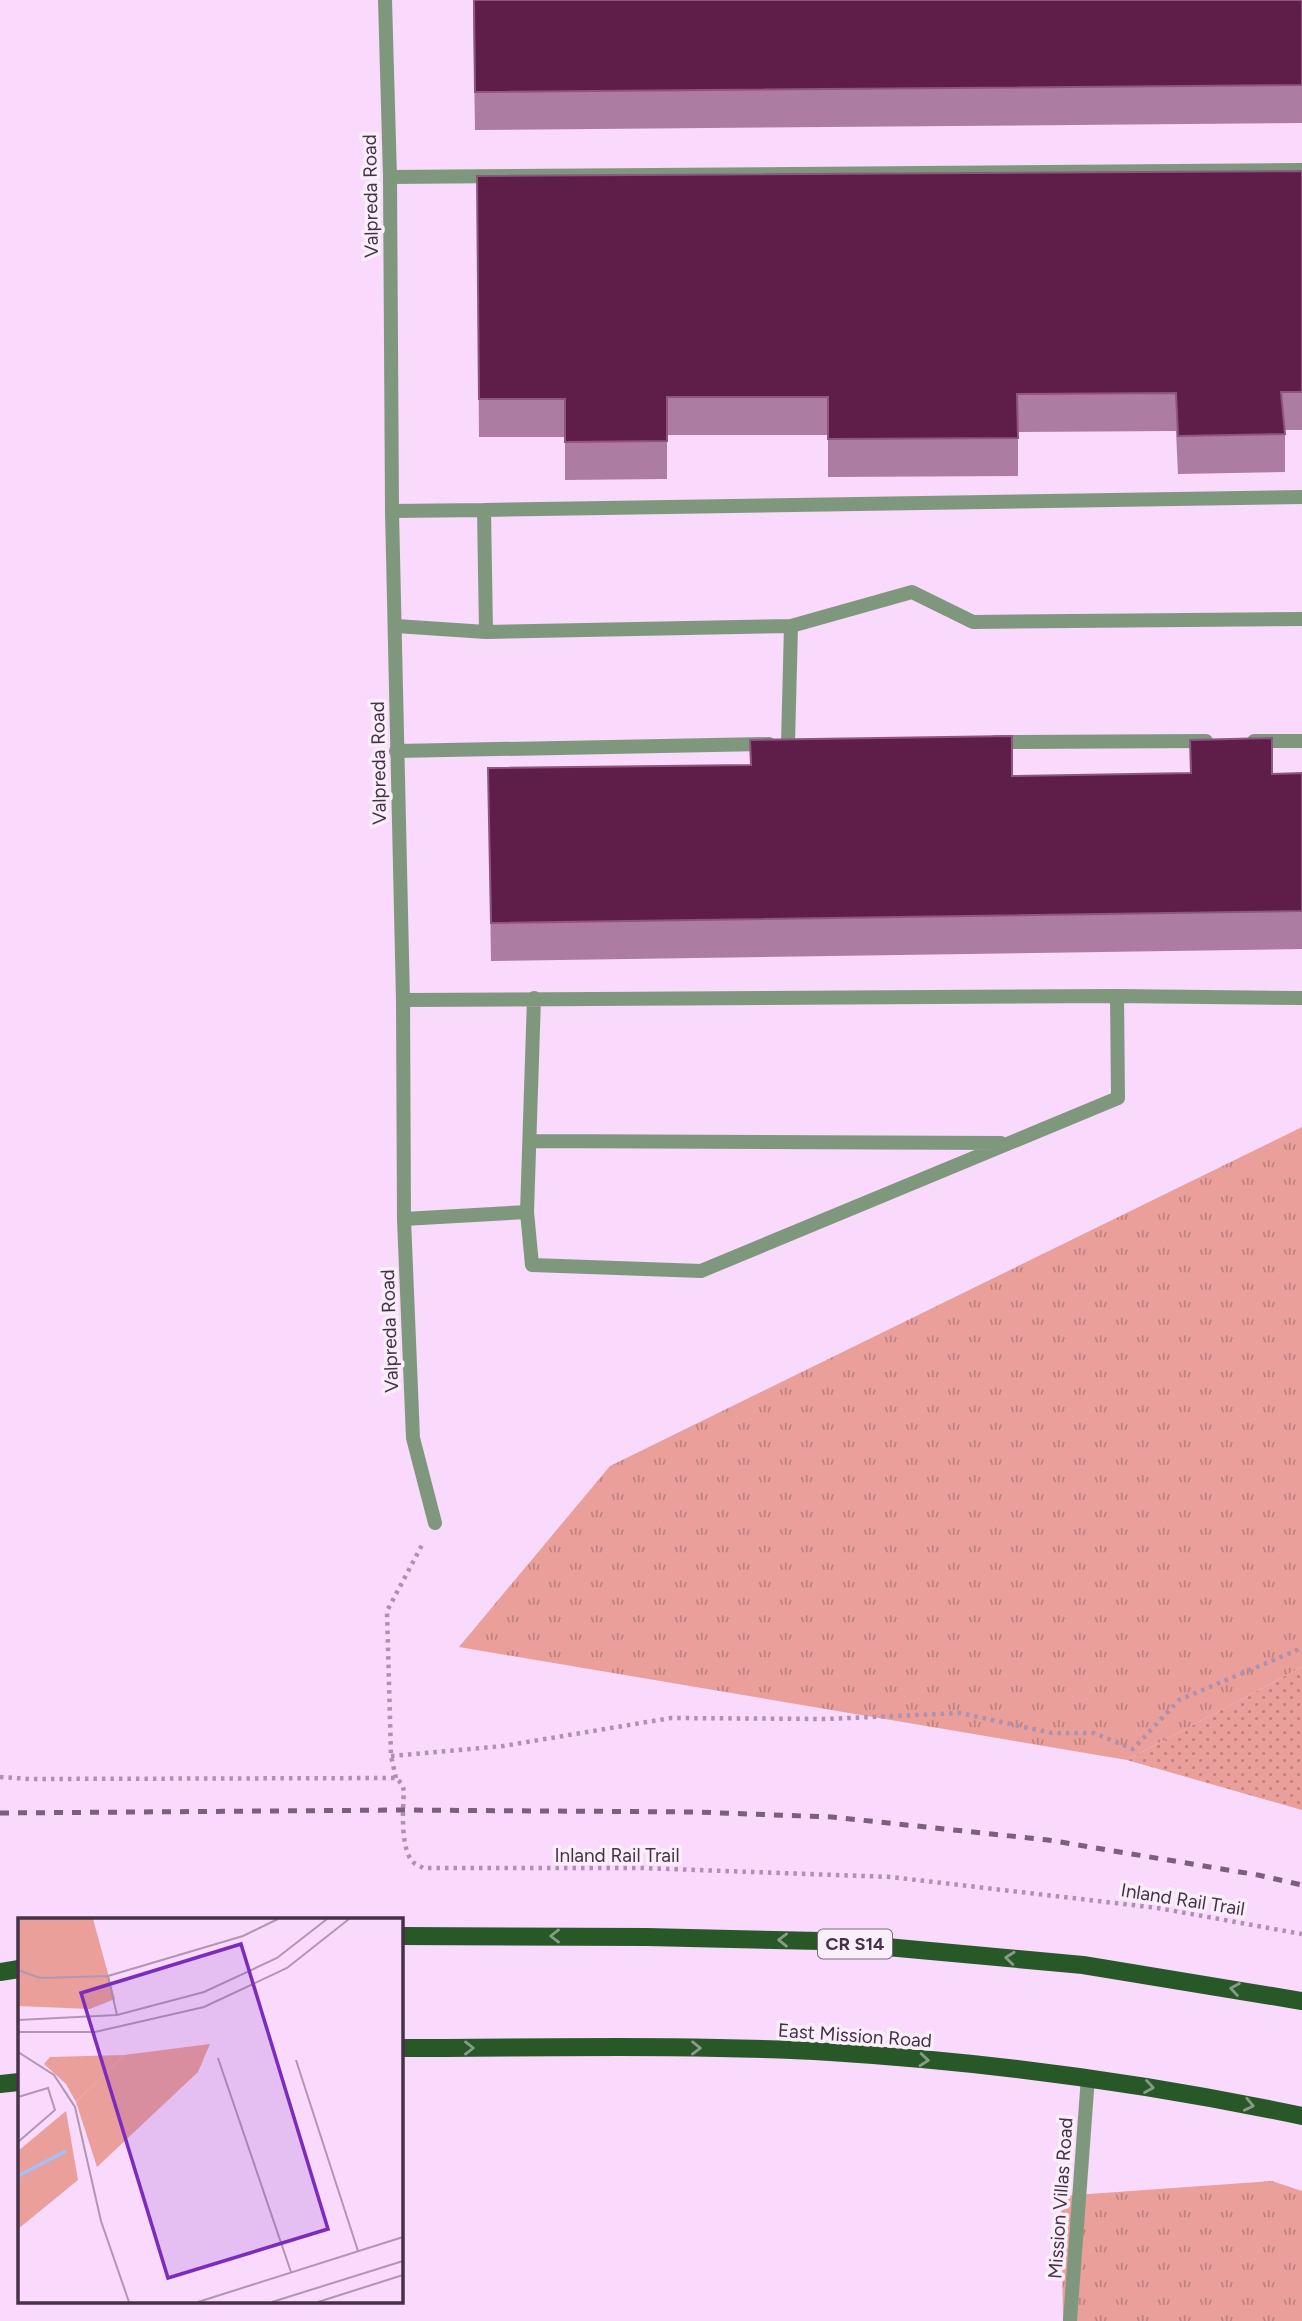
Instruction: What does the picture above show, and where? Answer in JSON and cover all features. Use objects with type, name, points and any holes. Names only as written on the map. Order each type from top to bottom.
[{"type":"main road","name":"CR S14","points":[[402,1936],[821,1941],[1083,1965],[1302,2001]]},
{"type":"main road","points":[[0,1972],[18,1969]]},
{"type":"main road","name":"East Mission Road","points":[[402,2048],[694,2048],[830,2052],[1088,2077],[1302,2116]]},
{"type":"main road","points":[[0,2084],[18,2082]]},
{"type":"street","name":"Valpreda Road","points":[[385,0],[390,177],[396,751],[403,1000],[404,1219],[413,1438],[435,1523]]},
{"type":"street","points":[[390,177],[1302,170]]},
{"type":"street","points":[[392,511],[1302,497]]},
{"type":"street","points":[[484,510],[486,632]]},
{"type":"street","points":[[396,626],[486,632],[792,625],[912,592],[973,622],[1302,619]]},
{"type":"street","points":[[396,751],[795,743],[792,625]]},
{"type":"street","points":[[982,742],[1302,741]]},
{"type":"street","points":[[534,998],[527,1212],[532,1265],[701,1271],[1118,1098],[1117,996]]},
{"type":"street","points":[[403,1000],[1117,996],[1302,998]]},
{"type":"street","points":[[530,1141],[1008,1144]]},
{"type":"street","points":[[404,1219],[527,1212]]},
{"type":"street","name":"Mission Villas Road","points":[[1070,2321],[1088,2077]]},
{"type":"path","points":[[0,1777],[396,1778],[391,1756],[387,1611],[435,1523]]},
{"type":"path","points":[[391,1756],[503,1746],[671,1718],[827,1719],[960,1713],[1052,1733],[1094,1733],[1133,1749],[1179,1700],[1302,1648]]},
{"type":"path","name":"Inland Rail Trail","points":[[396,1778],[404,1791],[405,1843],[413,1862],[423,1868],[642,1868],[891,1877],[1158,1908],[1302,1934]]},
{"type":"green space","points":[[1302,1127],[1302,1667],[1127,1760],[459,1647],[610,1466]]},
{"type":"green space","points":[[1302,1667],[1302,1810],[1127,1760]]},
{"type":"green space","points":[[1272,2181],[1302,2191],[1302,2321],[1063,2321],[1061,2196]]},
{"type":"building","points":[[474,0],[1302,0],[1302,85],[475,92]]},
{"type":"building","points":[[1302,171],[1302,392],[1281,392],[1285,434],[1178,436],[1176,393],[1017,394],[1018,438],[828,439],[828,397],[667,397],[667,441],[565,442],[565,399],[479,399],[477,176]]},
{"type":"building","points":[[1012,736],[1012,776],[1191,773],[1190,740],[1272,738],[1272,774],[1302,773],[1302,911],[491,923],[488,768],[751,765],[750,740]]},
{"type":"railway","points":[[0,1813],[403,1810],[694,1812],[832,1817],[1048,1840],[1258,1875],[1302,1885]]}]
